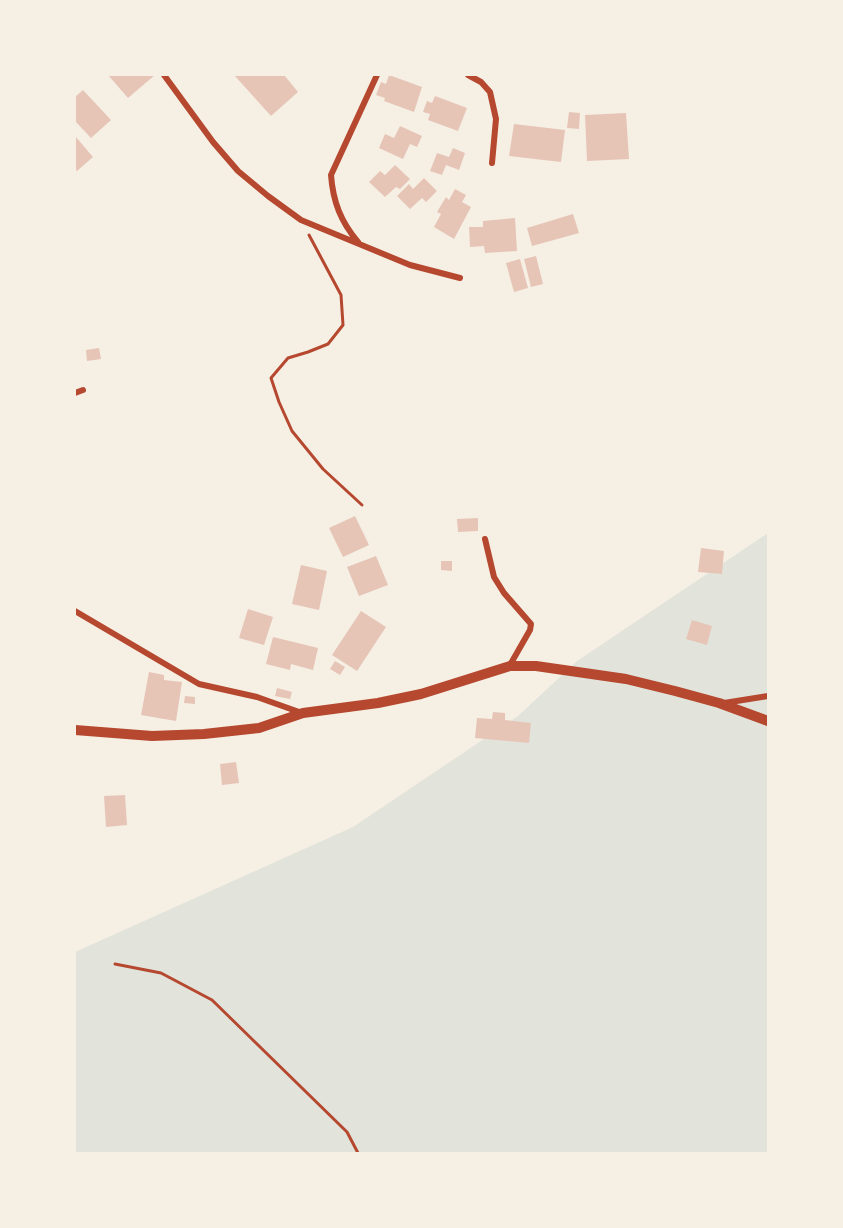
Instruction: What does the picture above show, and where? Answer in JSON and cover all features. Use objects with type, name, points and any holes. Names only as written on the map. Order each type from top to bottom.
[{"type":"street","points":[[164,75],[213,142],[238,171],[301,220],[410,265],[460,278]]},
{"type":"street","points":[[360,245],[346,228],[332,192],[331,175],[377,75]]},
{"type":"street","points":[[468,75],[481,82],[490,92],[496,119],[492,163]]},
{"type":"street","points":[[75,393],[83,390]]},
{"type":"street","points":[[484,539],[494,577],[504,593],[531,624],[510,666]]},
{"type":"street","points":[[75,611],[199,684],[256,697],[303,713]]},
{"type":"street","points":[[75,730],[152,735],[204,734],[259,728],[303,713],[378,703],[421,694],[510,666],[536,666],[626,679],[719,703],[768,721]]},
{"type":"street","points":[[719,703],[768,696]]},
{"type":"path","points":[[301,220],[341,296],[343,325],[328,344],[288,358],[271,378],[291,431],[323,469],[362,505]]},
{"type":"path","points":[[115,964],[161,973],[212,1000],[347,1132],[358,1153]]},
{"type":"shaded area","points":[[768,533],[768,1153],[75,1153],[75,952],[353,827],[518,716],[577,661]]},
{"type":"building","points":[[108,75],[155,75],[128,98]]},
{"type":"building","points":[[234,75],[284,75],[298,92],[271,116]]},
{"type":"building","points":[[389,75],[422,87],[414,112],[384,101],[385,98],[376,95],[381,82],[386,84]]},
{"type":"building","points":[[83,90],[111,120],[91,138],[75,121],[75,97]]},
{"type":"building","points":[[435,96],[467,108],[458,131],[428,120],[430,114],[423,112],[427,101],[432,103]]},
{"type":"building","points":[[569,112],[580,113],[579,129],[567,128]]},
{"type":"building","points":[[626,113],[629,159],[587,161],[585,115]]},
{"type":"building","points":[[514,124],[565,130],[561,162],[509,156]]},
{"type":"building","points":[[400,126],[422,136],[417,147],[410,144],[403,159],[379,148],[385,134],[394,138]]},
{"type":"building","points":[[75,136],[93,157],[77,171],[75,169]]},
{"type":"building","points":[[453,148],[465,153],[459,170],[446,165],[442,175],[430,171],[437,153],[449,157]]},
{"type":"building","points":[[395,165],[410,179],[400,189],[396,187],[385,197],[369,182],[380,171],[385,175]]},
{"type":"building","points":[[424,178],[437,191],[426,202],[422,198],[410,209],[397,196],[409,184],[413,189]]},
{"type":"building","points":[[455,189],[466,195],[462,202],[471,207],[454,239],[434,227],[441,214],[437,212],[446,197],[449,200]]},
{"type":"building","points":[[573,214],[579,233],[532,246],[527,228]]},
{"type":"building","points":[[515,218],[517,251],[485,253],[484,246],[470,247],[469,227],[483,227],[483,221]]},
{"type":"building","points":[[536,256],[543,284],[531,287],[524,259]]},
{"type":"building","points":[[520,259],[528,288],[514,292],[506,263]]},
{"type":"building","points":[[99,348],[101,359],[87,361],[86,350]]},
{"type":"building","points":[[355,516],[369,545],[343,557],[329,528]]},
{"type":"building","points":[[478,518],[478,531],[458,532],[457,519]]},
{"type":"building","points":[[701,548],[724,551],[722,574],[698,572]]},
{"type":"building","points":[[376,556],[388,585],[359,596],[347,567]]},
{"type":"building","points":[[441,561],[452,561],[452,571],[441,570]]},
{"type":"building","points":[[301,565],[327,571],[319,610],[292,604]]},
{"type":"building","points":[[248,609],[273,617],[264,645],[239,638]]},
{"type":"building","points":[[361,611],[386,627],[357,671],[332,655]]},
{"type":"building","points":[[692,620],[712,626],[707,645],[686,639]]},
{"type":"building","points":[[273,637],[318,648],[313,670],[291,664],[290,670],[266,664]]},
{"type":"building","points":[[335,661],[345,667],[340,675],[330,669]]},
{"type":"building","points":[[149,672],[164,675],[164,680],[182,682],[176,721],[141,715]]},
{"type":"building","points":[[277,688],[292,692],[290,699],[275,696]]},
{"type":"building","points":[[185,696],[195,697],[195,704],[184,703]]},
{"type":"building","points":[[493,712],[505,713],[505,720],[531,723],[529,743],[475,738],[477,718],[492,719]]},
{"type":"building","points":[[236,762],[239,783],[222,785],[220,764]]},
{"type":"building","points":[[125,795],[127,825],[106,827],[104,796]]}]
